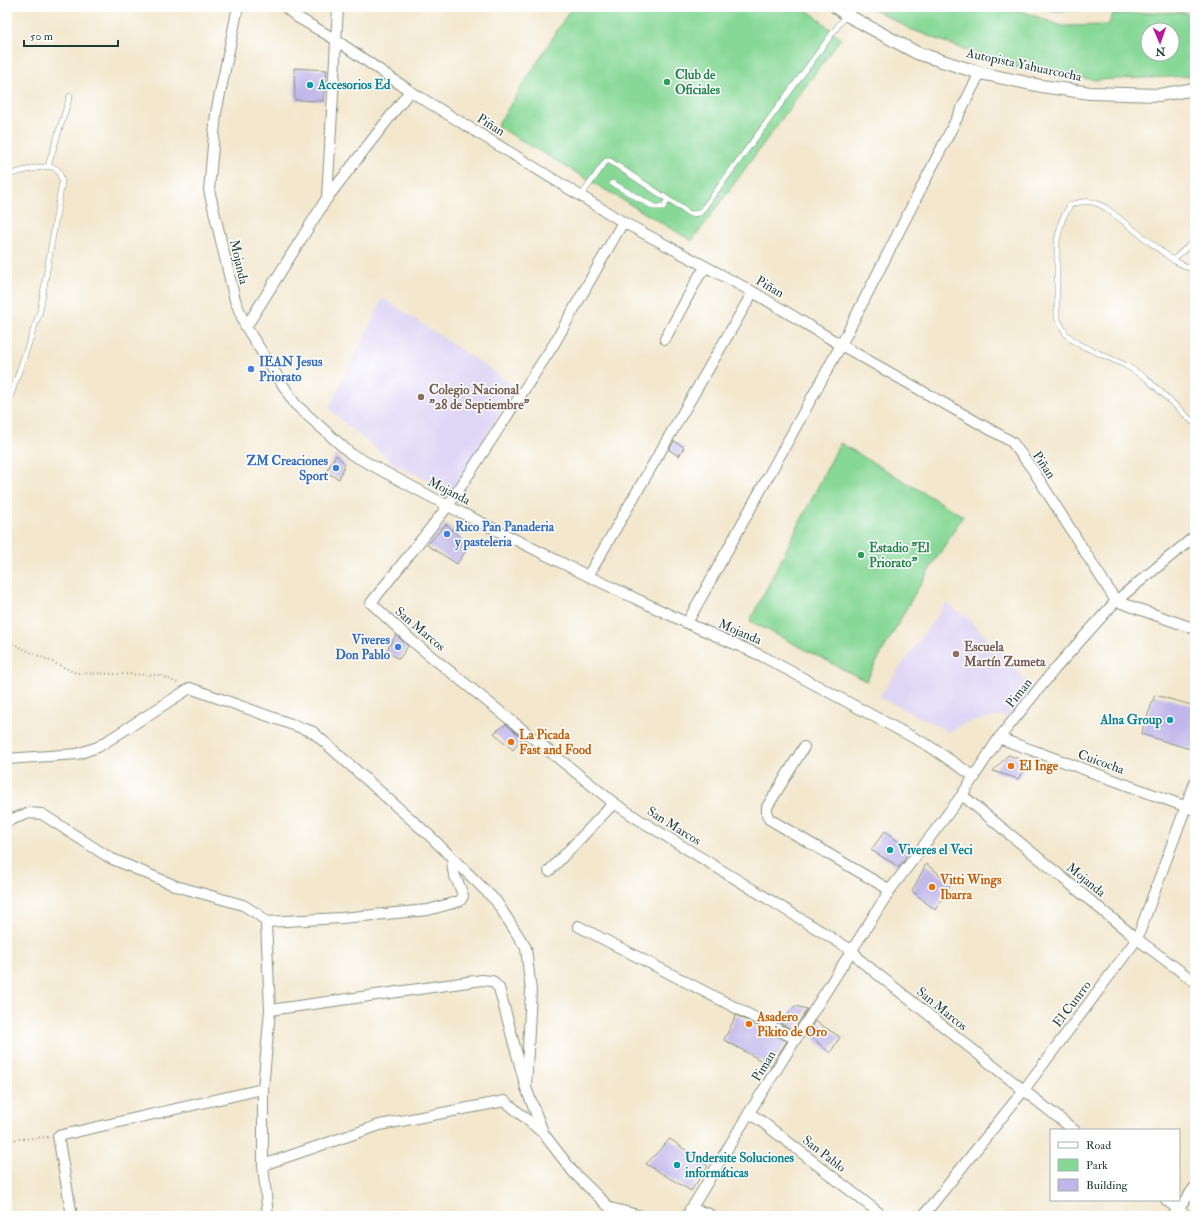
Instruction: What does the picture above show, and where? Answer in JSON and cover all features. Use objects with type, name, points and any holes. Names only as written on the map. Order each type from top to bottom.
[{"type":"street","name":"Mojanda","points":[[238,7],[216,113],[209,190],[235,300],[246,327],[295,404],[351,454],[448,506],[588,576],[687,623],[769,659],[929,746],[975,777]]},
{"type":"street","name":"Piñan","points":[[286,7],[296,17],[336,40],[410,91],[623,222],[753,292],[1012,442],[1032,470],[1116,601]]},
{"type":"street","points":[[327,198],[338,7]]},
{"type":"street","name":"Autopista Yahuarcocha","points":[[836,7],[847,15],[917,53],[980,73],[1041,86],[1090,93],[1159,95],[1195,89]]},
{"type":"street","points":[[687,623],[841,344],[980,73]]},
{"type":"street","points":[[246,327],[327,198],[410,91]]},
{"type":"street","points":[[448,506],[554,344],[623,222]]},
{"type":"street","points":[[665,339],[699,276],[706,267]]},
{"type":"street","points":[[588,576],[753,292]]},
{"type":"street","name":"San Marcos","points":[[448,506],[371,603],[425,651],[614,803],[644,823],[853,951],[861,961],[1022,1091],[1073,1129]]},
{"type":"street","name":"Piman","points":[[688,1212],[890,890],[975,777],[999,738],[1054,670],[1116,601],[1195,536]]},
{"type":"street","points":[[1116,601],[1195,629]]},
{"type":"street","points":[[7,759],[77,754],[98,747],[190,688],[313,732],[431,837],[496,901],[526,948],[531,991],[526,1088]]},
{"type":"street","name":"Cuicocha","points":[[999,738],[1191,808]]},
{"type":"street","points":[[804,747],[767,807],[766,814],[769,819],[890,890]]},
{"type":"street","name":"El Cunrro","points":[[922,1216],[1022,1091],[1137,939],[1191,808],[1195,782]]},
{"type":"street","name":"Mojanda","points":[[962,795],[1137,939],[1195,982]]},
{"type":"street","points":[[549,871],[614,803]]},
{"type":"street","points":[[7,821],[29,813],[42,814],[110,858],[176,886],[244,905],[259,915],[266,922],[270,1010],[263,1089],[263,1165],[268,1216]]},
{"type":"street","points":[[266,922],[341,918],[428,910],[460,902],[463,896],[452,866],[453,860]]},
{"type":"street","points":[[578,926],[796,1039]]},
{"type":"street","points":[[270,1010],[482,980],[492,981],[499,988],[526,1088],[543,1134]]},
{"type":"street","points":[[72,1216],[58,1136],[263,1089]]},
{"type":"street","points":[[263,1165],[380,1125],[505,1101],[543,1134],[574,1173],[610,1208],[642,1216]]},
{"type":"street","name":"San Pablo","points":[[749,1114],[761,1120],[883,1216]]},
{"type":"street","points":[[1176,1213],[1195,1187]]},
{"type":"street","points":[[1167,1201],[1176,1213],[1187,1216]]},
{"type":"street","points":[[688,1212],[707,1213],[712,1216]]},
{"type":"lane","points":[[581,196],[606,161],[610,161],[690,214],[695,215],[700,213],[847,15]]},
{"type":"lane","points":[[48,166],[70,96]]},
{"type":"lane","points":[[7,175],[48,166],[56,168],[60,174],[62,182],[40,311],[7,406]]},
{"type":"lane","points":[[612,183],[654,207],[663,207],[668,200]]},
{"type":"lane","points":[[1195,271],[1173,260],[1106,208],[1094,201],[1083,201],[1070,205],[1062,220],[1057,241],[1057,318],[1066,334],[1078,344],[1125,365],[1146,378],[1195,424]]},
{"type":"lane","points":[[1173,260],[1195,240]]},
{"type":"path","points":[[7,625],[11,643],[76,673],[160,675],[190,688]]},
{"type":"path","points":[[7,1140],[58,1136]]},
{"type":"shaded area","name":"Colegio Nacional \"28 de Septiembre\"","points":[[383,298],[515,386],[454,493],[396,465],[342,421],[329,408]]},
{"type":"shaded area","name":"Escuela Martín Zumeta","points":[[946,603],[969,619],[1035,690],[1012,720],[1003,715],[965,723],[950,732],[879,697]]},
{"type":"green space","name":"Club de Oficiales","points":[[572,7],[804,7],[841,38],[692,241],[497,126]]},
{"type":"green space","points":[[870,7],[1011,7],[1062,26],[1108,25],[1113,14],[1181,12],[1195,15],[1195,76],[1096,80],[1012,67],[910,29]]},
{"type":"green space","name":"Estadio \"El Priorato\"","points":[[840,443],[963,516],[915,593],[866,681],[750,621]]},
{"type":"water","points":[[1041,7],[1178,7],[1054,11]]},
{"type":"water","points":[[1178,7],[1195,7],[1195,11]]},
{"type":"building","name":"Accesorios Ed","points":[[294,68],[327,70],[323,101],[295,100]]},
{"type":"building","points":[[674,441],[684,447],[679,456],[669,450]]},
{"type":"building","name":"ZM Creaciones Sport","points":[[336,455],[345,464],[339,479],[326,472]]},
{"type":"building","name":"Rico Pan Panaderia y pasteleria","points":[[446,524],[469,546],[457,564],[427,545]]},
{"type":"building","name":"Viveres Don Pablo","points":[[396,635],[408,646],[399,659],[386,651]]},
{"type":"building","name":"Alna Group","points":[[1155,695],[1195,706],[1195,743],[1193,750],[1141,734]]},
{"type":"building","name":"La Picada Fast and Food","points":[[506,724],[522,738],[513,750],[494,733]]},
{"type":"building","name":"El Inge","points":[[1008,755],[1028,762],[1018,779],[993,771]]},
{"type":"building","name":"Viveres el Veci","points":[[885,831],[908,849],[905,860],[899,867],[871,850]]},
{"type":"building","name":"Vitti Wings Ibarra","points":[[926,864],[951,883],[935,910],[912,891]]},
{"type":"building","points":[[795,1006],[807,1009],[794,1030],[781,1024]]},
{"type":"building","name":"Asadero Pikito de Oro","points":[[736,1015],[787,1041],[771,1066],[724,1040]]},
{"type":"building","points":[[815,1021],[840,1037],[830,1053],[807,1033]]},
{"type":"building","name":"Undersite Soluciones informáticas","points":[[670,1139],[708,1166],[691,1191],[646,1164]]},
{"type":"place","name":"Club de Oficiales","points":[[667,82]]},
{"type":"place","name":"Accesorios Ed","points":[[310,85]]},
{"type":"place","name":"IEAN Jesus Priorato","points":[[251,369]]},
{"type":"place","name":"Colegio Nacional \"28 de Septiembre\"","points":[[421,397]]},
{"type":"place","name":"ZM Creaciones Sport","points":[[336,468]]},
{"type":"place","name":"Rico Pan Panaderia y pasteleria","points":[[447,534]]},
{"type":"place","name":"Estadio \"El Priorato\"","points":[[861,555]]},
{"type":"place","name":"Viveres Don Pablo","points":[[398,647]]},
{"type":"place","name":"Escuela Martín Zumeta","points":[[956,654]]},
{"type":"place","name":"Alna Group","points":[[1170,720]]},
{"type":"place","name":"La Picada Fast and Food","points":[[511,742]]},
{"type":"place","name":"El Inge","points":[[1011,766]]},
{"type":"place","name":"Viveres el Veci","points":[[890,850]]},
{"type":"place","name":"Vitti Wings Ibarra","points":[[932,887]]},
{"type":"place","name":"Asadero Pikito de Oro","points":[[749,1024]]},
{"type":"place","name":"Undersite Soluciones informáticas","points":[[677,1165]]}]
